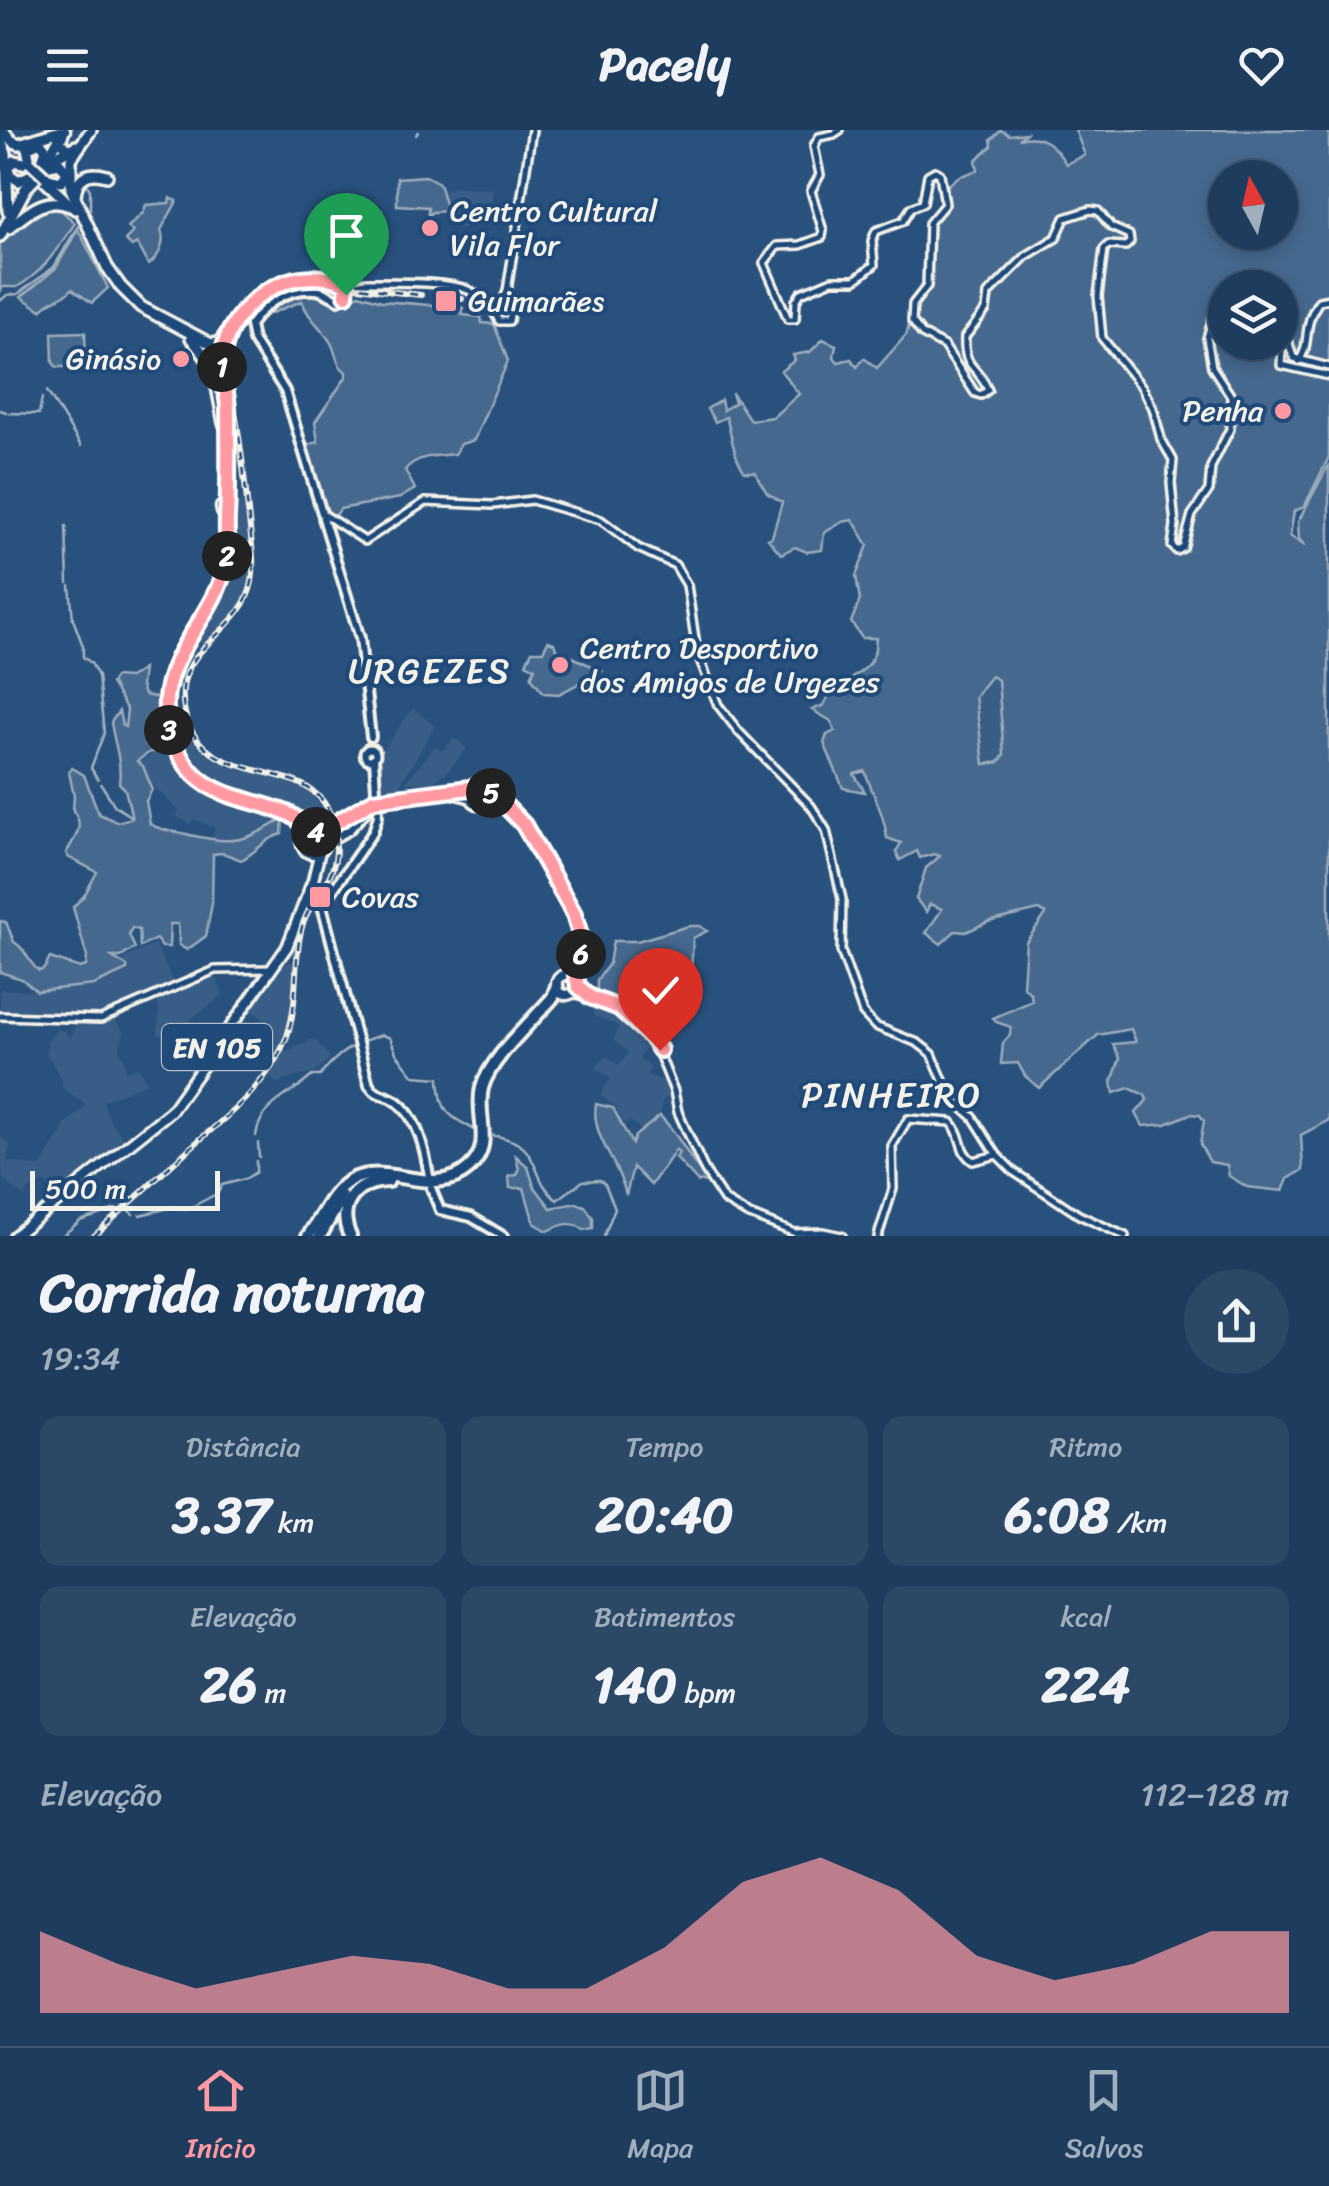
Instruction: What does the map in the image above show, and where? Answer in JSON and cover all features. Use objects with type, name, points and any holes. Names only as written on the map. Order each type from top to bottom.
[{"type":"highway","points":[[91,130],[70,168],[72,192],[107,267],[128,296],[209,344],[216,344],[236,320]]},
{"type":"highway","points":[[4,132],[79,210]]},
{"type":"highway","points":[[4,132],[20,144],[63,132]]},
{"type":"highway","points":[[4,132],[8,211]]},
{"type":"highway","points":[[0,234],[10,222],[18,199],[63,132]]},
{"type":"highway","points":[[0,234],[14,196],[58,154],[75,155]]},
{"type":"highway","points":[[40,170],[75,155]]},
{"type":"highway","points":[[75,155],[72,167],[76,172],[104,174],[94,173],[80,180],[75,193],[79,210]]},
{"type":"highway","points":[[0,234],[43,204],[63,203],[79,210]]},
{"type":"highway","points":[[190,335],[209,350],[219,369],[225,394],[225,424]]},
{"type":"highway","points":[[308,1236],[343,1186],[359,1176],[442,1181],[473,1165],[484,1139],[480,1102],[484,1080],[554,997],[556,986]]},
{"type":"highway","points":[[350,1236],[346,1210],[355,1191],[376,1181],[446,1183],[478,1163],[488,1138],[484,1099],[490,1078],[556,1000],[568,994]]},
{"type":"highway","points":[[318,1236],[345,1187],[362,1178],[382,1176]]},
{"type":"highway","points":[[318,1236],[351,1186],[373,1179],[406,1182]]},
{"type":"main road","points":[[63,132],[63,147],[75,155]]},
{"type":"main road","points":[[350,288],[339,300],[316,290],[286,295],[261,311],[250,325],[253,340],[284,391],[360,638],[378,814],[372,832],[322,906],[369,1085],[409,1115],[421,1140],[429,1176]]},
{"type":"main road","points":[[190,335],[216,360],[236,320]]},
{"type":"main road","points":[[236,320],[218,360],[225,424],[228,544],[223,574],[216,593],[174,660],[166,690],[166,714],[176,748],[197,778],[222,794],[294,816],[317,833],[322,847]]},
{"type":"main road","points":[[225,347],[225,424]]},
{"type":"main road","points":[[262,806],[291,820],[304,845],[314,853],[348,830],[366,808],[380,803],[454,794],[472,798],[478,804],[502,807],[521,826],[570,912],[577,948],[574,962],[556,986],[568,994],[576,983],[581,944],[574,914],[524,825],[482,786],[374,800],[317,833],[306,835],[304,845]]},
{"type":"main road","points":[[472,798],[476,788]]},
{"type":"main road","points":[[486,804],[490,791]]},
{"type":"main road","name":"EN 105","points":[[304,845],[310,869],[307,895]]},
{"type":"main road","name":"EN 105","points":[[14,1236],[165,1118],[291,940],[322,847]]},
{"type":"main road","points":[[565,975],[572,976],[576,983]]},
{"type":"main road","points":[[431,1188],[440,1210],[471,1216],[502,1236]]},
{"type":"street","points":[[496,314],[506,296],[532,130]]},
{"type":"street","points":[[840,130],[818,137],[814,146],[820,175],[811,191],[824,231],[822,237],[800,245],[776,246],[765,259],[765,270],[788,319],[796,317],[796,301],[801,293],[832,280],[851,282],[874,265],[872,241],[876,231],[904,221],[910,208],[923,203],[928,175],[935,171],[940,174],[945,204],[928,223],[928,286],[910,312],[915,328],[944,346],[980,395],[988,390],[968,364],[965,337],[983,315],[988,294],[994,287],[1026,256],[1056,238],[1065,218],[1090,210],[1098,212],[1111,227],[1129,236],[1126,246],[1108,245],[1104,249],[1098,296],[1102,338],[1142,387],[1173,460],[1172,546],[1177,551],[1183,548],[1192,515],[1208,490],[1211,467],[1230,429],[1232,396],[1211,360]]},
{"type":"street","points":[[236,320],[259,296],[291,280],[339,280],[350,288],[365,282],[465,288],[488,304],[499,322],[504,323],[511,319],[506,296]]},
{"type":"street","points":[[1302,360],[1308,320],[1319,301],[1329,298]]},
{"type":"street","points":[[488,304],[511,310]]},
{"type":"street","points":[[1298,357],[1329,367]]},
{"type":"street","points":[[1280,360],[1280,365],[1329,376]]},
{"type":"street","points":[[322,516],[334,518],[362,541],[425,502],[493,505],[532,500],[612,525],[638,548],[674,565],[686,585],[694,643],[718,705],[816,811],[828,834],[842,895],[842,951],[861,1010],[875,1026],[918,1043],[932,1054],[948,1094],[976,1121],[997,1156],[1030,1183],[1093,1223],[1124,1236]]},
{"type":"street","points":[[0,1016],[101,1020],[215,970],[273,970]]},
{"type":"street","points":[[576,983],[590,997]]},
{"type":"street","points":[[568,994],[619,1008],[660,1050],[678,1112],[722,1198],[738,1210],[795,1233],[842,1236]]},
{"type":"street","points":[[878,1236],[893,1190],[892,1146],[908,1119],[951,1122],[957,1128],[965,1155],[973,1162],[997,1156]]},
{"type":"shaded area","points":[[1001,130],[1009,135],[1026,133],[1019,139],[1047,142],[1066,164],[1085,155],[1075,130],[1329,130],[1329,457],[1304,507],[1294,511],[1290,536],[1305,546],[1299,539],[1298,522],[1329,464],[1329,1120],[1301,1135],[1303,1170],[1288,1179],[1283,1191],[1247,1187],[1229,1176],[1227,1165],[1210,1162],[1200,1144],[1204,1121],[1200,1115],[1143,1126],[1136,1113],[1147,1100],[1145,1095],[1129,1088],[1114,1093],[1112,1082],[1120,1058],[1113,1044],[1136,1042],[1131,1029],[1098,1035],[1039,1088],[1025,1076],[1018,1063],[1001,1064],[1003,1043],[1011,1027],[993,1018],[1032,1001],[1023,986],[1026,942],[1046,914],[1039,910],[988,922],[966,932],[955,931],[941,944],[926,933],[942,909],[930,904],[926,912],[916,899],[926,868],[940,856],[920,858],[917,851],[900,860],[896,852],[901,843],[887,838],[865,771],[854,774],[865,792],[843,788],[824,743],[827,735],[835,731],[831,721],[812,710],[824,705],[834,690],[864,669],[874,654],[876,638],[862,638],[851,622],[860,600],[856,576],[868,545],[853,520],[824,533],[822,550],[807,552],[795,547],[781,554],[768,539],[772,537],[782,502],[767,493],[755,472],[745,472],[735,453],[726,417],[715,422],[707,409],[721,400],[723,410],[735,403],[732,393],[750,420],[773,417],[799,394],[781,371],[795,360],[793,355],[810,352],[823,339],[836,345],[834,357],[838,362],[851,359],[857,367],[864,358],[877,368],[906,335],[916,304],[929,289],[932,221],[947,205],[948,185],[978,170],[976,160],[992,146],[991,140]],"holes":[[[991,676],[998,680],[1004,755],[999,762],[984,764],[975,696]]]},
{"type":"shaded area","points":[[426,176],[439,183],[447,211],[428,216],[428,207],[397,205],[397,178]]},
{"type":"shaded area","points":[[455,186],[493,189],[488,225],[452,228],[441,191]]},
{"type":"shaded area","points":[[170,198],[177,201],[161,230],[161,249],[149,265],[137,243],[132,247],[125,240],[133,232],[128,227],[146,205],[169,203]]},
{"type":"shaded area","points":[[58,207],[75,223],[35,274],[17,287],[3,287],[0,292],[0,244],[31,215]]},
{"type":"shaded area","points":[[78,229],[108,288],[92,303],[72,289],[41,310],[21,297],[56,268]]},
{"type":"shaded area","points":[[315,293],[339,303],[359,294],[382,301],[463,308],[462,315],[481,317],[482,323],[494,324],[508,361],[474,440],[461,444],[455,454],[415,461],[405,470],[415,489],[400,498],[340,509],[335,517],[324,511],[303,446],[318,442],[315,422],[346,372],[302,301],[267,315],[265,312],[298,295]]},
{"type":"shaded area","points":[[85,332],[86,363],[81,368],[68,369],[67,363],[66,367],[57,367],[53,363],[52,333]]},
{"type":"shaded area","points":[[244,499],[252,576],[240,608],[202,645],[192,636],[226,582],[231,560],[231,509]]},
{"type":"shaded area","name":"Centro Desportivo dos Amigos de Urgezes","points":[[548,641],[556,649],[602,671],[559,694],[544,693],[531,677],[535,668],[526,663],[532,651],[543,651]]},
{"type":"shaded area","points":[[143,669],[141,686],[144,695],[159,698],[168,745],[137,761],[152,789],[146,801],[150,824],[229,840],[249,837],[283,818],[282,834],[241,860],[223,853],[213,854],[212,903],[206,936],[187,950],[179,945],[178,924],[170,924],[169,947],[162,947],[156,939],[140,947],[139,930],[132,928],[129,935],[135,948],[121,957],[112,957],[127,966],[127,970],[94,985],[37,991],[22,979],[0,972],[0,921],[6,922],[14,942],[39,971],[50,958],[80,968],[86,966],[73,907],[97,872],[66,853],[79,827],[73,811],[69,772],[72,768],[84,775],[99,814],[117,822],[132,818],[125,789],[119,783],[119,759],[111,722],[119,711],[125,727],[127,710],[111,683],[115,677],[129,678]]},
{"type":"shaded area","points":[[990,676],[999,683],[1004,755],[1000,762],[983,764],[975,695]]},
{"type":"shaded area","points":[[413,708],[435,726],[396,792],[379,794],[375,764]]},
{"type":"shaded area","points":[[186,724],[212,758],[229,766],[293,781],[309,792],[326,813],[308,826],[288,812],[249,839],[211,841],[215,829],[194,819],[190,824],[176,817],[179,811],[151,784],[141,762],[180,736],[178,727]]},
{"type":"shaded area","points":[[454,738],[467,748],[445,775],[435,783],[405,783],[435,746],[442,751]]},
{"type":"shaded area","points":[[689,926],[707,931],[693,938],[691,974],[683,975],[680,997],[665,999],[646,985],[631,987],[623,1007],[597,996],[597,980],[609,964],[613,941],[637,941]]},
{"type":"shaded area","points":[[156,944],[176,989],[215,973],[223,995],[190,1020],[182,1063],[171,1051],[169,1036],[158,1035],[159,1007],[155,998],[106,1018],[0,1014],[0,989],[37,991],[94,985],[127,966],[120,963],[127,957]]},
{"type":"shaded area","points":[[296,960],[292,1012],[279,1051],[285,1053],[314,1039],[331,1058],[315,1072],[276,1083],[268,1074],[281,1053],[268,1057],[257,1045],[270,1035],[261,1024],[264,1020],[248,1008],[277,967]]},
{"type":"shaded area","points":[[590,1003],[619,1011],[655,1044],[639,1058],[651,1068],[647,1075],[667,1082],[669,1097],[662,1101],[660,1115],[641,1130],[630,1121],[625,1124],[615,1107],[600,1095],[610,1079],[596,1067],[607,1056],[618,1065],[629,1053],[613,1040],[619,1026],[595,1017]]},
{"type":"shaded area","points":[[114,1018],[124,1033],[119,1050],[125,1060],[125,1071],[138,1067],[147,1083],[103,1101],[110,1121],[129,1145],[56,1199],[45,1182],[31,1188],[24,1197],[3,1180],[0,1136],[10,1144],[7,1161],[41,1167],[65,1125],[86,1105],[62,1088],[62,1080],[47,1055],[47,1041],[58,1029],[70,1039],[76,1022],[96,1023]]},
{"type":"shaded area","points":[[596,1104],[613,1108],[632,1144],[635,1136],[660,1116],[708,1181],[698,1182],[676,1158],[676,1150],[651,1185],[633,1167],[626,1195],[597,1127]]},
{"type":"shaded area","points":[[516,1156],[528,1167],[534,1186],[551,1208],[576,1203],[585,1206],[593,1218],[593,1228],[584,1230],[566,1224],[548,1231],[534,1223],[524,1188],[510,1188],[509,1176],[517,1175],[519,1170]]},
{"type":"waterway","points":[[85,182],[90,190],[90,209]]},
{"type":"waterway","points":[[0,301],[7,295],[18,294],[54,267],[78,226]]},
{"type":"waterway","points":[[47,391],[81,446]]},
{"type":"waterway","points":[[9,413],[39,414],[42,398]]},
{"type":"waterway","points":[[0,410],[6,412]]},
{"type":"waterway","points":[[66,526],[68,583]]},
{"type":"waterway","points":[[70,586],[83,657],[98,676],[104,733],[91,768],[98,780]]},
{"type":"waterway","points":[[101,784],[115,806],[130,816]]},
{"type":"waterway","points":[[256,1136],[264,1115],[278,1101],[312,1076],[320,1076],[347,1050],[382,1035],[390,1038],[414,1076],[439,1078],[442,1101],[449,1114],[481,1134]]},
{"type":"waterway","points":[[489,1135],[507,1139],[527,1152],[557,1200],[583,1181],[600,1180],[605,1184],[615,1208],[604,1236]]},
{"type":"waterway","points":[[258,1143],[259,1157]]},
{"type":"waterway","points":[[140,1215],[173,1207],[186,1210],[218,1193],[222,1185],[256,1172],[256,1161]]},
{"type":"waterway","points":[[62,1236],[80,1221],[116,1209]]},
{"type":"waterway","points":[[128,1210],[133,1214]]},
{"type":"railway","points":[[94,1236],[232,1112],[269,1070],[291,1023],[304,920],[335,861],[331,816],[317,795],[296,782],[220,758],[200,742],[186,717],[186,674],[195,658],[245,601],[253,576],[243,463],[229,379],[237,334],[266,300],[293,288],[336,285],[421,295]]},
{"type":"railway","points":[[446,297],[462,299]]},
{"type":"place","name":"Centro Cultural Vila Flor","points":[[430,228]]},
{"type":"place","name":"Guimarães","points":[[446,301]]},
{"type":"place","name":"Ginásio","points":[[181,359]]},
{"type":"place","name":"Penha","points":[[1283,411]]},
{"type":"place","name":"Centro Desportivo dos Amigos de Urgezes","points":[[560,665]]},
{"type":"place","name":"Covas","points":[[320,897]]},
{"type":"district","name":"URGEZES","points":[[430,671]]},
{"type":"district","name":"PINHEIRO","points":[[892,1095]]},
{"type":"route","points":[[346,295],[347,285],[339,280],[287,282],[259,296],[244,310],[226,344],[222,366],[228,407],[227,554],[216,593],[172,667],[165,702],[172,740],[197,778],[212,788],[232,798],[286,812],[318,833],[381,798],[486,786],[524,825],[574,914],[581,938],[578,986],[590,997],[619,1008],[660,1050]]}]
